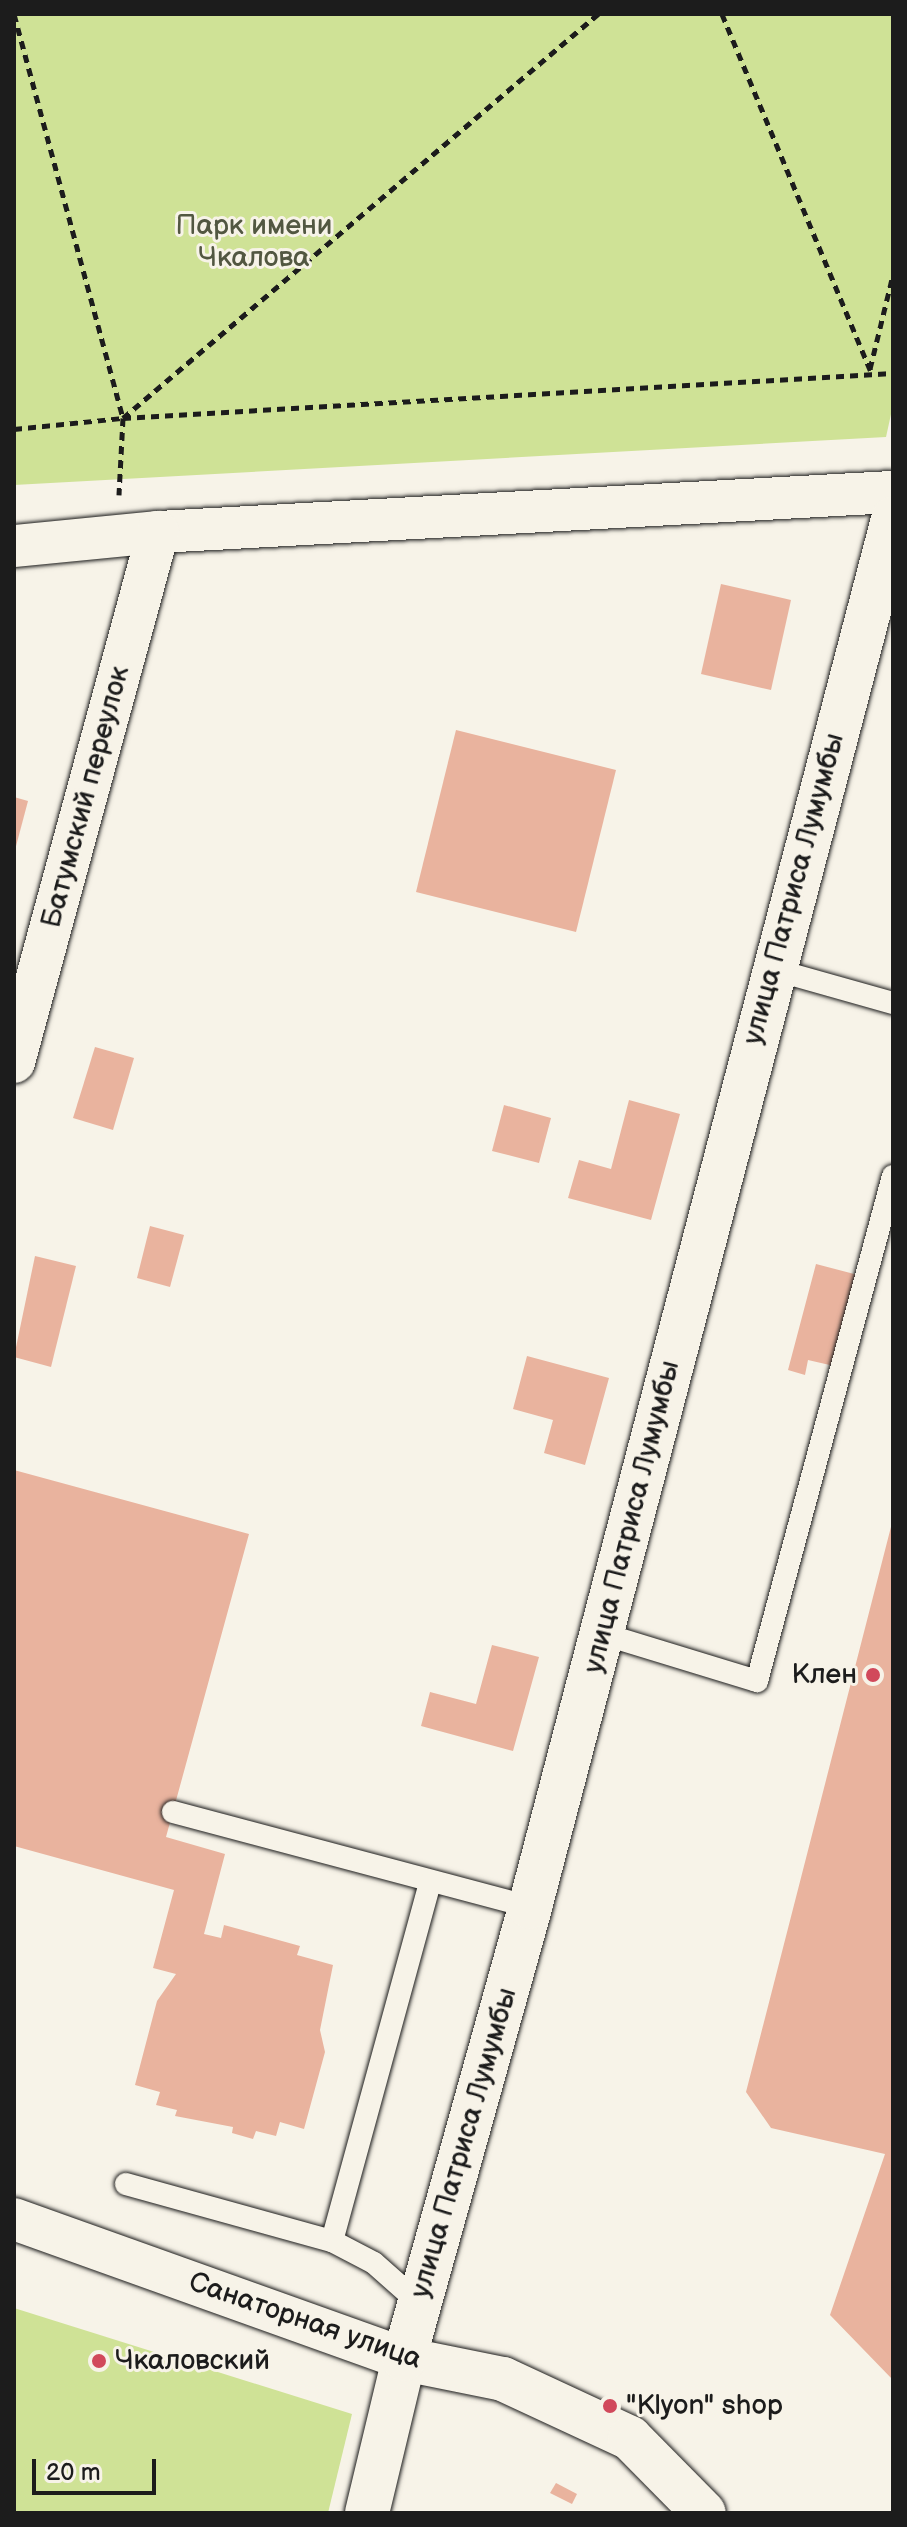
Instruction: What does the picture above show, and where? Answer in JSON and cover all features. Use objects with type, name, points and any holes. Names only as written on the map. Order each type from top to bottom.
[{"type":"street","points":[[14,546],[158,532],[893,492]]},
{"type":"street","name":"улица Патриса Лумумбы","points":[[367,2513],[419,2303],[603,1634],[772,969],[893,519]]},
{"type":"street","name":"Батумский переулок","points":[[14,1062],[158,532]]},
{"type":"street","name":"Санаторная улица","points":[[14,2219],[404,2359],[503,2379],[630,2438],[704,2513]]},
{"type":"lane","points":[[772,969],[893,1003]]},
{"type":"lane","points":[[603,1634],[757,1681],[893,1176]]},
{"type":"lane","points":[[173,1812],[430,1883],[530,1907]]},
{"type":"lane","points":[[332,2241],[430,1883]]},
{"type":"lane","points":[[126,2184],[332,2241],[374,2263],[419,2303]]},
{"type":"path","points":[[14,14],[123,418],[117,535]]},
{"type":"path","points":[[123,418],[598,14]]},
{"type":"path","points":[[722,14],[870,370]]},
{"type":"path","points":[[870,370],[893,275]]},
{"type":"path","points":[[14,429],[123,418],[870,370],[893,373]]},
{"type":"green space","name":"Парк имени Чкалова","points":[[14,14],[893,14],[893,405],[886,437],[14,485]]},
{"type":"green space","name":"Чкаловский","points":[[14,2308],[352,2414],[328,2513],[14,2513]]},
{"type":"building","points":[[721,584],[791,600],[771,690],[701,674]]},
{"type":"building","points":[[456,730],[616,770],[576,932],[416,892]]},
{"type":"building","points":[[14,797],[28,801],[15,850],[14,850]]},
{"type":"building","points":[[95,1047],[134,1058],[113,1130],[73,1118]]},
{"type":"building","points":[[629,1100],[680,1114],[651,1220],[568,1198],[579,1160],[611,1169]]},
{"type":"building","points":[[504,1105],[551,1118],[539,1163],[492,1151]]},
{"type":"building","points":[[150,1226],[184,1235],[170,1287],[137,1278]]},
{"type":"building","points":[[35,1256],[76,1266],[51,1367],[14,1357]]},
{"type":"building","points":[[816,1264],[858,1275],[834,1366],[808,1360],[805,1375],[788,1370]]},
{"type":"building","points":[[527,1356],[609,1378],[585,1465],[544,1453],[553,1420],[513,1409]]},
{"type":"building","points":[[14,1470],[249,1534],[166,1837],[225,1854],[204,1934],[221,1938],[224,1925],[300,1946],[297,1955],[333,1965],[320,2030],[325,2052],[304,2129],[280,2122],[276,2136],[256,2131],[253,2139],[232,2133],[233,2127],[175,2116],[177,2110],[156,2105],[160,2092],[135,2085],[157,2001],[176,1974],[153,1968],[174,1890],[14,1846]]},
{"type":"building","name":"Клен","points":[[893,1519],[893,2380],[830,2315],[885,2154],[771,2128],[746,2092]]},
{"type":"building","points":[[492,1645],[539,1657],[513,1751],[421,1726],[430,1692],[476,1704]]},
{"type":"building","points":[[556,2483],[577,2494],[572,2504],[550,2493]]},
{"type":"place","name":"Клен","points":[[873,1675]]},
{"type":"place","name":"Чкаловский","points":[[99,2361]]},
{"type":"place","name":"\"Klyon\" shop","points":[[610,2406]]}]
